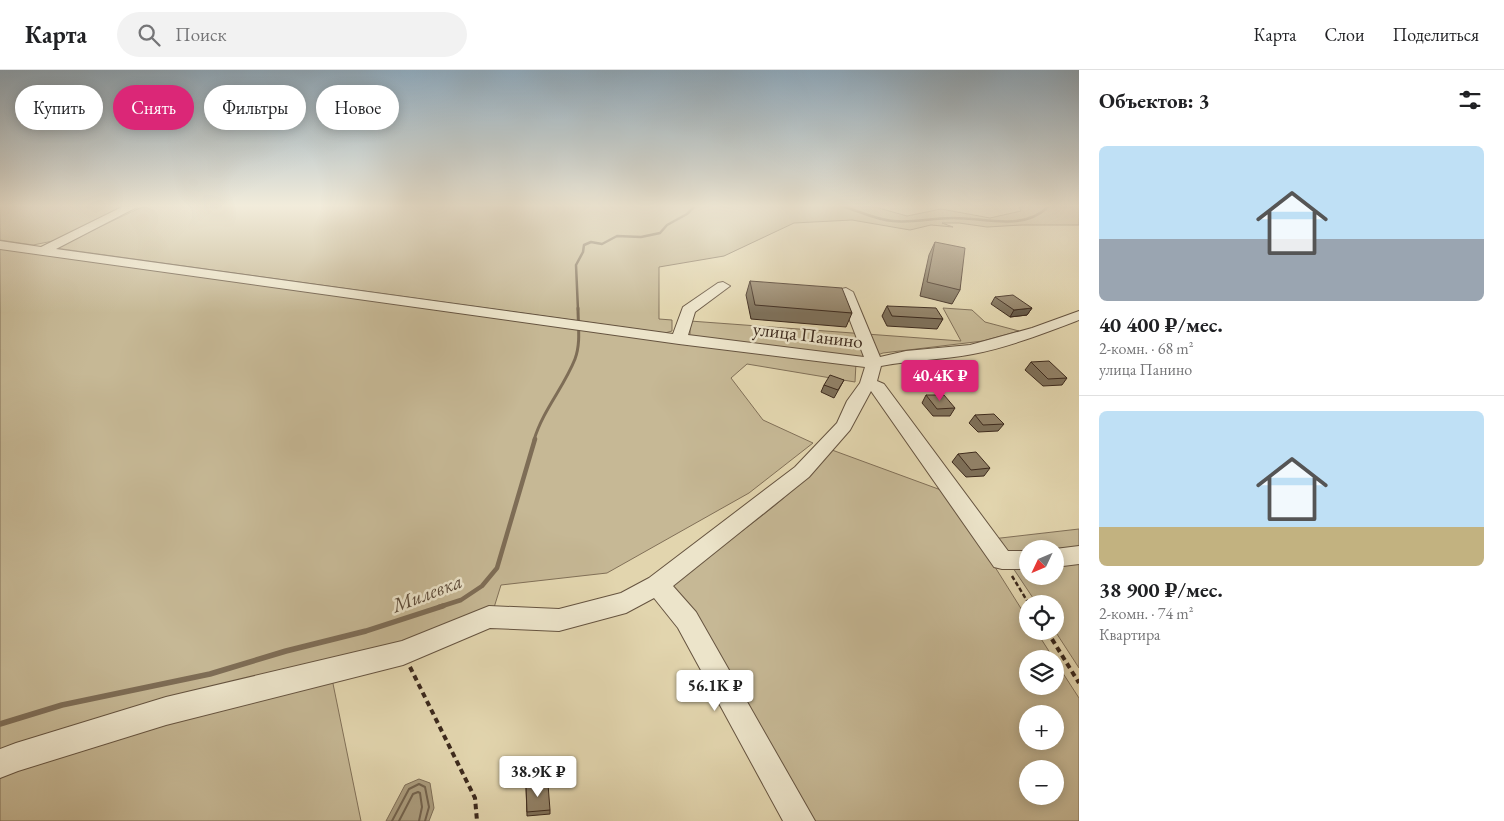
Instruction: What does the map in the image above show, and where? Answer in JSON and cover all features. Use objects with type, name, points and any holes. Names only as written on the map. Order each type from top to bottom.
[{"type":"street","points":[[44,250],[60,242]]},
{"type":"street","points":[[0,244],[563,322],[587,327]]},
{"type":"street","points":[[679,339],[688,310],[723,286]]},
{"type":"street","points":[[846,292],[871,373],[878,388],[1002,560],[1019,560]]},
{"type":"street","name":"улица Панино","points":[[587,327],[679,339],[871,373],[906,356],[971,350],[1037,332],[1079,315]]},
{"type":"street","points":[[0,764],[16,757],[166,711],[403,653],[489,617],[559,620],[626,602],[657,585],[802,472],[844,426],[871,373]]},
{"type":"street","points":[[1064,557],[1079,555]]},
{"type":"street","points":[[657,585],[687,620],[800,821]]},
{"type":"path","points":[[1002,560],[1023,595]]},
{"type":"path","points":[[1053,640],[1079,683]]},
{"type":"path","points":[[403,653],[475,798],[477,821]]},
{"type":"shaded area","points":[[14,242],[48,242],[33,245]]},
{"type":"shaded area","points":[[68,242],[754,242],[724,256],[659,267],[659,319],[672,320],[672,331],[665,333],[55,248]]},
{"type":"shaded area","points":[[0,248],[681,341],[690,334],[690,321],[961,341],[943,308],[972,310],[985,322],[1019,331],[983,341],[883,353],[856,363],[855,382],[747,364],[731,378],[763,420],[813,443],[749,493],[607,573],[501,585],[492,614],[330,669],[361,821],[0,821]]},
{"type":"shaded area","points":[[832,450],[941,490],[973,532],[1019,605],[1019,640],[1042,640],[1048,650],[1019,650],[1019,695],[1064,695],[1064,675],[1079,698],[1079,821],[811,821],[665,587],[753,523],[795,489]]},
{"type":"shaded area","points":[[1079,529],[1079,552],[1064,554],[1064,540],[1019,540],[1019,556],[1002,553],[992,539]]},
{"type":"shaded area","points":[[1079,562],[1079,668],[1061,640],[1064,640],[1064,595],[1031,595],[1024,585],[1064,585],[1064,564]]},
{"type":"shaded area","points":[[1011,565],[1019,565],[1019,577]]},
{"type":"water","points":[[419,779],[430,783],[434,808],[429,821],[386,821],[405,785]]},
{"type":"building","points":[[935,242],[965,248],[960,290],[927,282]]},
{"type":"building","points":[[750,281],[842,288],[852,313],[755,305]]},
{"type":"building","points":[[1013,295],[1032,308],[1014,310],[995,297]]},
{"type":"building","points":[[887,306],[936,308],[943,319],[892,316]]},
{"type":"building","points":[[1049,361],[1067,378],[1048,379],[1031,362]]},
{"type":"building","points":[[830,375],[844,380],[838,390],[824,385]]},
{"type":"building","points":[[926,395],[944,395],[955,408],[937,409]]},
{"type":"building","points":[[994,414],[1004,424],[983,425],[975,415]]},
{"type":"building","points":[[976,452],[990,468],[971,470],[958,454]]},
{"type":"building","points":[[548,784],[550,810],[527,812],[526,786]]},
{"type":"waterway","name":"Милевка","points":[[578,310],[576,265],[583,252],[584,245],[591,242]]},
{"type":"waterway","name":"Милевка","points":[[591,242],[602,244],[606,242]]},
{"type":"waterway","name":"Милевка","points":[[534,440],[575,359],[579,340],[578,308]]},
{"type":"waterway","name":"Милевка","points":[[439,607],[461,600],[482,586],[497,568],[535,439]]},
{"type":"waterway","name":"Милевка","points":[[0,724],[62,705],[210,674],[286,651],[366,631],[443,606]]}]
